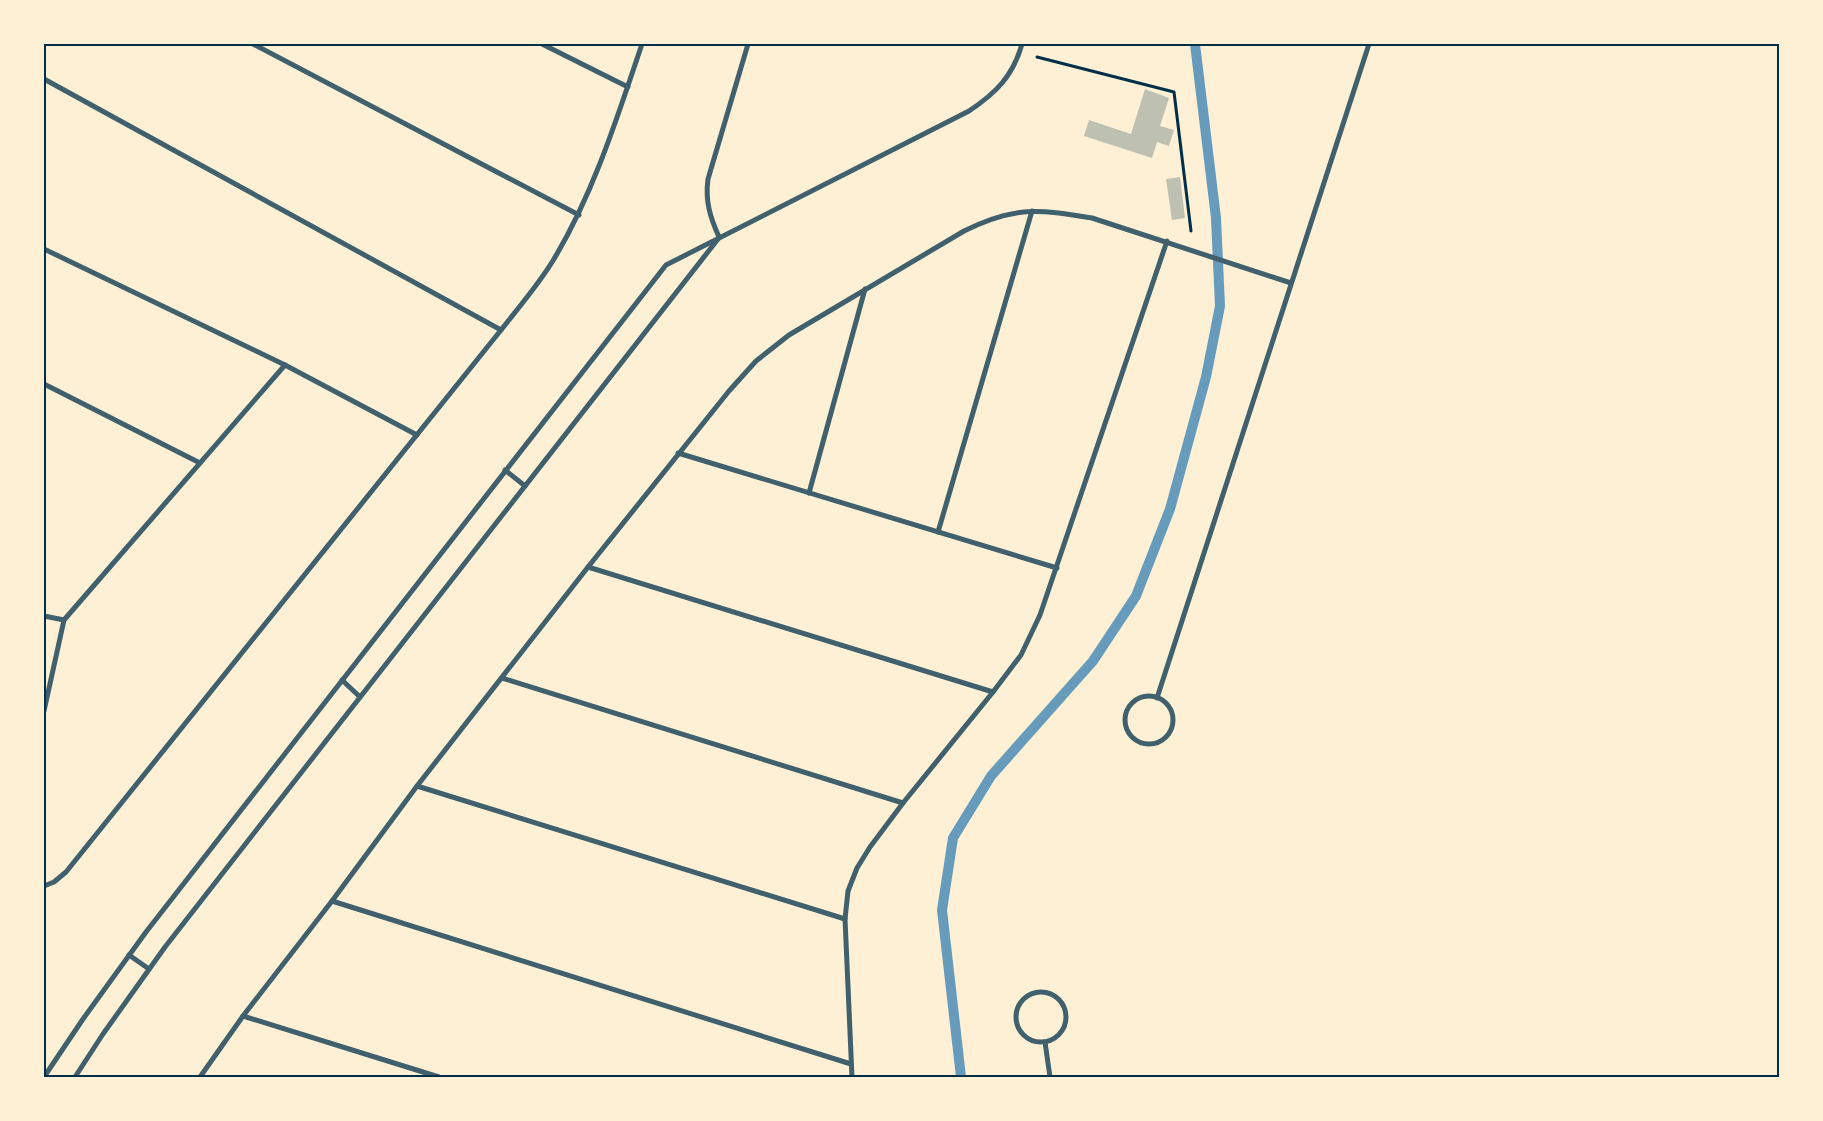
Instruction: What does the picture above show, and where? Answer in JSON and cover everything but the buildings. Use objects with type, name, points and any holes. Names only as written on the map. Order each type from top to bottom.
[{"type":"street","points":[[253,44],[579,214]]},
{"type":"street","points":[[542,44],[628,87]]},
{"type":"street","points":[[44,886],[54,882],[66,872],[501,330],[553,262],[579,214],[610,140],[642,44]]},
{"type":"street","points":[[719,237],[708,210],[706,195],[708,180],[748,44]]},
{"type":"street","points":[[44,1077],[129,955],[666,265],[969,112],[992,96],[1008,76],[1022,44]]},
{"type":"street","points":[[1157,698],[1369,44]]},
{"type":"street","points":[[44,79],[501,330]]},
{"type":"street","points":[[200,1077],[243,1016],[332,901],[417,786],[678,453],[728,391],[756,361],[789,335],[964,231],[984,221],[1007,214],[1032,210],[1092,218],[1206,254],[1292,284]]},
{"type":"street","points":[[938,532],[1032,210]]},
{"type":"street","points":[[74,1077],[149,969],[719,237]]},
{"type":"street","points":[[852,1077],[845,919],[848,891],[857,868],[870,847],[903,803],[993,692],[1020,655],[1040,615],[1167,242]]},
{"type":"street","points":[[44,250],[285,365],[417,435]]},
{"type":"street","points":[[809,493],[865,289]]},
{"type":"street","points":[[44,711],[64,620],[285,365]]},
{"type":"street","points":[[44,384],[200,463]]},
{"type":"street","points":[[678,453],[1057,568]]},
{"type":"street","points":[[505,470],[525,486]]},
{"type":"street","points":[[588,567],[993,692]]},
{"type":"street","points":[[44,616],[64,620]]},
{"type":"street","points":[[502,678],[903,803]]},
{"type":"street","points":[[342,680],[360,697]]},
{"type":"street","points":[[1147,696],[1157,698],[1165,703],[1171,711],[1174,720],[1166,738],[1157,744],[1147,744],[1138,741],[1130,735],[1126,725],[1126,716],[1130,706],[1138,700],[1147,696]]},
{"type":"street","points":[[417,786],[845,919]]},
{"type":"street","points":[[332,901],[851,1064]]},
{"type":"street","points":[[129,955],[149,969]]},
{"type":"street","points":[[1033,993],[1053,994],[1061,1001],[1066,1010],[1066,1021],[1062,1031],[1055,1038],[1045,1042],[1035,1041],[1025,1036],[1019,1028],[1016,1018],[1018,1007],[1024,999],[1033,993]]},
{"type":"street","points":[[243,1016],[439,1077]]},
{"type":"street","points":[[1045,1042],[1050,1077]]},
{"type":"path","points":[[1020,52],[1174,92],[1190,226],[1188,249]]},
{"type":"waterway","points":[[961,1077],[942,910],[953,838],[991,776],[1093,661],[1136,596],[1170,509],[1206,377],[1220,306],[1216,218],[1195,44]]}]
